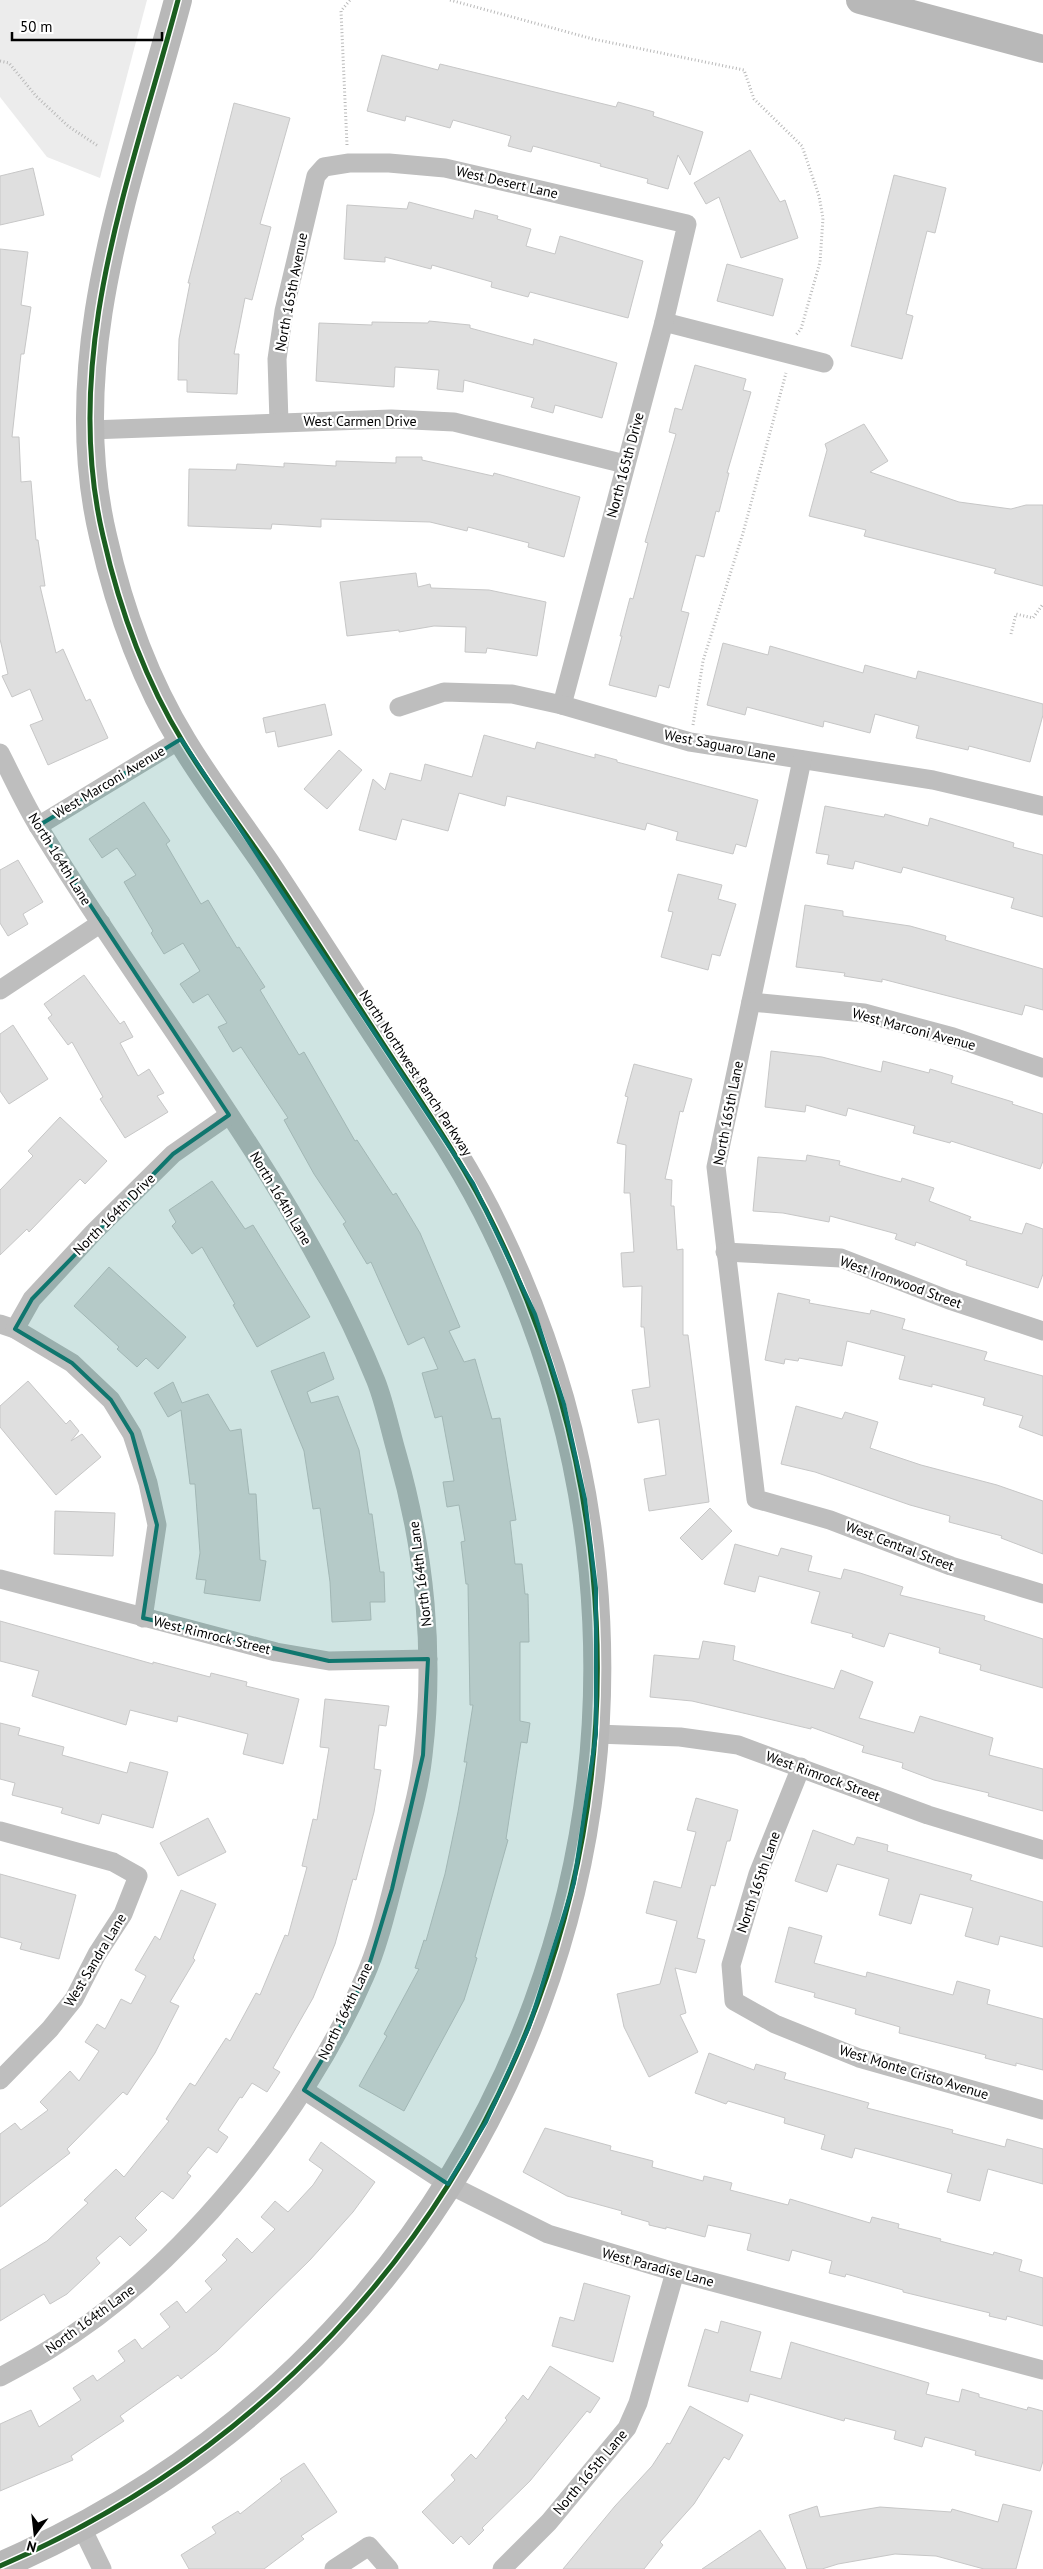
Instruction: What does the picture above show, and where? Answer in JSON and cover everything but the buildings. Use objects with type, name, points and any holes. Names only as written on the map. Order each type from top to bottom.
[{"type":"main road","name":"North Northwest Ranch Parkway","points":[[0,2566],[82,2528],[144,2490],[212,2444],[242,2420],[314,2354],[382,2278],[448,2184],[486,2122],[529,2027],[546,1980],[574,1883],[593,1772],[596,1734],[598,1641],[596,1588],[585,1499],[564,1404],[535,1314],[494,1226],[447,1140],[264,860],[180,739],[135,643],[123,610],[97,505],[90,430],[91,368],[104,278],[178,0]]},
{"type":"main road","points":[[860,0],[1043,49]]},
{"type":"street","name":"West Desert Lane","points":[[324,167],[349,163],[414,164],[445,168],[687,224]]},
{"type":"street","name":"North 165th Avenue","points":[[279,422],[277,359],[284,311],[316,176],[324,167]]},
{"type":"street","name":"North 165th Drive","points":[[562,705],[664,322],[687,224]]},
{"type":"street","points":[[664,322],[824,363]]},
{"type":"street","name":"West Carmen Drive","points":[[90,430],[391,419],[454,422],[625,464]]},
{"type":"street","name":"West Saguaro Lane","points":[[399,707],[444,692],[512,694],[562,705],[690,742],[934,780],[1043,806]]},
{"type":"street","name":"West Marconi Avenue","points":[[38,826],[180,739]]},
{"type":"street","name":"North 164th Lane","points":[[0,753],[38,826],[229,1115],[322,1267],[377,1383],[410,1499],[426,1600],[428,1659],[423,1755],[417,1792],[392,1889],[367,1972],[335,2038],[304,2090],[246,2169],[155,2269],[118,2301],[52,2348],[0,2377]]},
{"type":"street","name":"North 165th Lane","points":[[756,1499],[724,1252],[716,1167],[802,760]]},
{"type":"street","points":[[0,990],[101,923]]},
{"type":"street","name":"West Marconi Avenue","points":[[751,1002],[864,1013],[953,1037],[1043,1068]]},
{"type":"street","name":"North 164th Drive","points":[[8,1327],[94,1232],[173,1154],[229,1115]]},
{"type":"street","name":"West Ironwood Street","points":[[724,1252],[841,1258],[949,1300],[1043,1331]]},
{"type":"street","points":[[8,1327],[72,1363],[111,1400],[132,1434],[148,1483],[156,1524],[144,1618]]},
{"type":"street","name":"West Central Street","points":[[756,1499],[830,1520],[951,1566],[1043,1594]]},
{"type":"street","name":"West Rimrock Street","points":[[0,1579],[276,1652],[329,1661],[428,1659]]},
{"type":"street","name":"West Rimrock Street","points":[[596,1734],[680,1737],[738,1745],[928,1815],[1043,1850]]},
{"type":"street","name":"North 165th Lane","points":[[734,2001],[731,1965],[758,1874],[801,1767]]},
{"type":"street","name":"West Sandra Lane","points":[[0,1831],[113,1862],[138,1876],[123,1914],[97,1954],[74,1999],[50,2029],[0,2080]]},
{"type":"street","name":"West Monte Cristo Avenue","points":[[734,2001],[775,2024],[859,2058],[1043,2110]]},
{"type":"street","name":"West Paradise Lane","points":[[304,2090],[448,2184],[548,2234],[675,2272],[1043,2370]]},
{"type":"street","name":"North 165th Lane","points":[[502,2569],[548,2522],[627,2428],[638,2403],[675,2272]]},
{"type":"street","points":[[82,2528],[102,2569]]},
{"type":"street","points":[[334,2569],[369,2546],[389,2569]]},
{"type":"path","points":[[349,163],[341,11],[350,0]]},
{"type":"path","points":[[450,0],[593,40],[744,70],[754,99],[802,146],[814,178],[824,218],[818,272],[801,329],[794,336]]},
{"type":"path","points":[[0,61],[9,63],[36,96],[62,120],[98,146]]},
{"type":"path","points":[[690,742],[704,661],[743,533],[786,373]]},
{"type":"path","points":[[1011,634],[1016,614],[1033,618],[1043,604]]},
{"type":"highlighted area","points":[[181,739],[473,1183],[535,1314],[564,1404],[585,1499],[596,1588],[596,1734],[574,1883],[529,2027],[486,2122],[448,2184],[304,2090],[335,2038],[367,1972],[392,1889],[423,1755],[428,1659],[329,1661],[143,1618],[157,1525],[132,1434],[111,1400],[72,1363],[15,1329],[32,1299],[173,1154],[229,1115],[38,826]]},
{"type":"shaded area","points":[[0,0],[147,0],[100,178],[47,157],[0,97]]},
{"type":"cycle path","points":[[0,2566],[182,2465],[333,2334],[452,2178],[537,2004],[586,1817],[596,1621],[567,1423],[495,1228],[483,1203],[440,1132],[267,865],[203,774],[169,718],[145,668],[125,616],[109,563],[92,468],[90,400],[96,332],[107,265],[123,198],[178,0]]}]
